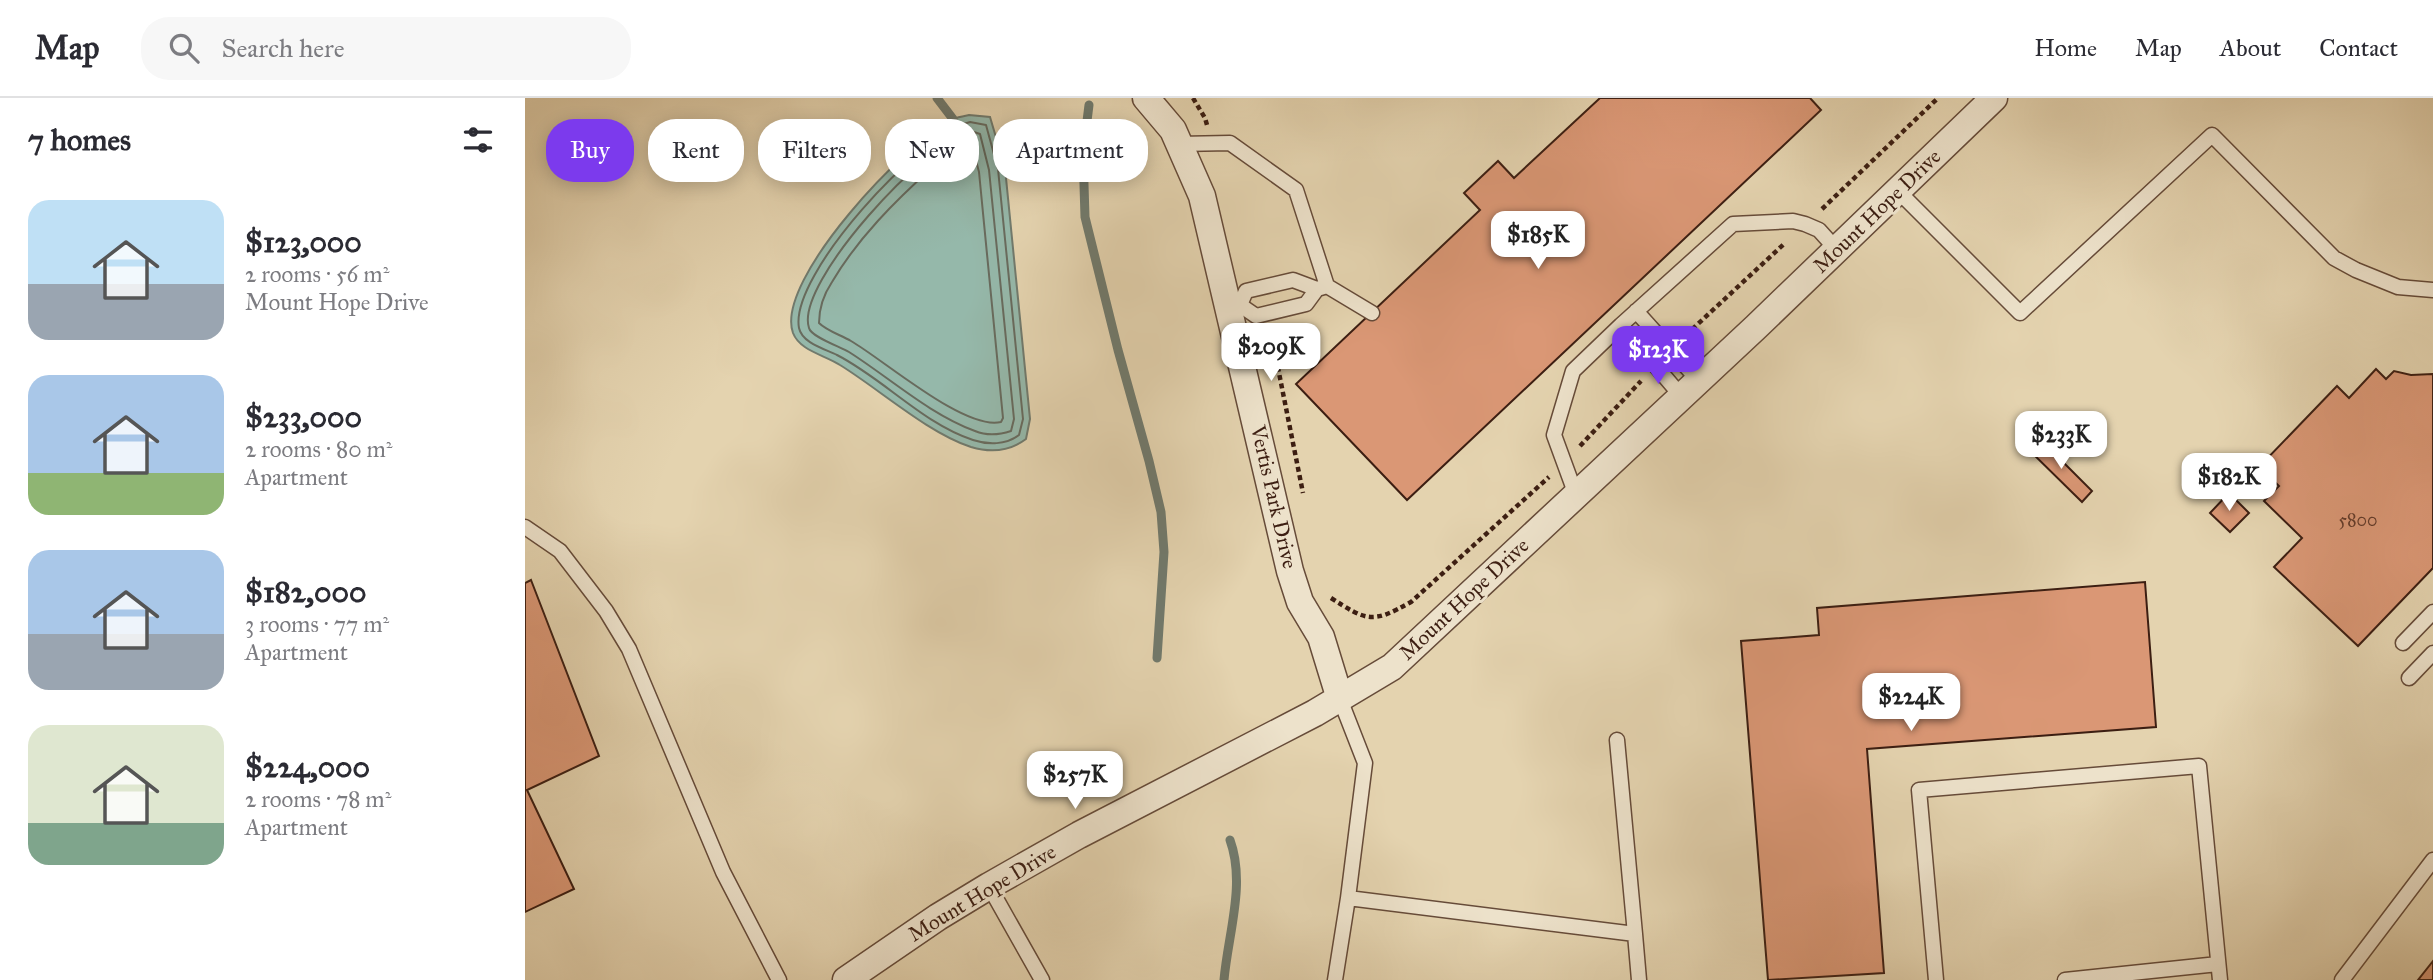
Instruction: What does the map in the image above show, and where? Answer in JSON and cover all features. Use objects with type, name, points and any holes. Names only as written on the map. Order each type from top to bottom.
[{"type":"street","name":"Vertis Park Drive","points":[[1146,98],[1173,130],[1202,196],[1235,307],[1290,571],[1300,601],[1321,637],[1339,699]]},
{"type":"street","name":"Mount Hope Drive","points":[[846,980],[989,886],[1079,835],[1339,699],[1392,667],[1690,389],[1994,98]]},
{"type":"lane","points":[[1898,191],[2020,313],[2212,135],[2334,258],[2398,287],[2433,290]]},
{"type":"lane","points":[[1179,144],[1230,143],[1296,190],[1322,288]]},
{"type":"lane","points":[[1576,495],[1554,435],[1573,371],[1621,325],[1733,224],[1793,221],[1805,224],[1819,230],[1837,250]]},
{"type":"lane","points":[[1322,288],[1306,304],[1256,316],[1235,307],[1246,290],[1293,279],[1322,288],[1372,313]]},
{"type":"lane","points":[[1636,312],[1670,350],[1690,389]]},
{"type":"lane","points":[[1621,325],[1656,365],[1690,389]]},
{"type":"lane","points":[[525,527],[560,551],[606,611],[629,649],[723,872],[779,980]]},
{"type":"lane","points":[[2403,643],[2433,612]]},
{"type":"lane","points":[[2409,678],[2433,653]]},
{"type":"lane","points":[[1335,980],[1365,763],[1339,699]]},
{"type":"lane","points":[[1617,740],[1639,980]]},
{"type":"lane","points":[[1936,980],[1919,790],[2199,766],[2220,980]]},
{"type":"lane","points":[[2341,980],[2433,860]]},
{"type":"lane","points":[[989,886],[1042,980]]},
{"type":"lane","points":[[1348,898],[1635,934]]},
{"type":"lane","points":[[2066,980],[2218,964]]},
{"type":"path","points":[[1193,98],[1205,118],[1211,144]]},
{"type":"path","points":[[1670,350],[1938,98]]},
{"type":"path","points":[[1263,314],[1276,358],[1303,495]]},
{"type":"path","points":[[1325,586],[1331,598],[1360,616],[1385,617],[1411,603],[1564,463],[1656,365]]},
{"type":"water","points":[[969,115],[990,117],[993,127],[993,182],[1006,182],[1030,419],[1026,439],[1000,450],[971,447],[938,432],[840,365],[801,344],[793,333],[793,309],[804,280],[823,248],[849,214],[885,175],[885,182],[979,182],[979,119],[953,119]]},
{"type":"building","points":[[1600,98],[1810,98],[1821,110],[1407,500],[1296,384],[1480,210],[1464,193],[1498,161],[1514,178]]},
{"type":"building","points":[[2376,369],[2386,379],[2394,371],[2411,375],[2433,374],[2433,568],[2358,646],[2274,567],[2302,538],[2264,501],[2279,486],[2259,467],[2337,386],[2349,398]]},
{"type":"building","points":[[2041,440],[2092,491],[2082,502],[2030,451]]},
{"type":"building","points":[[2229,493],[2249,513],[2230,532],[2210,513]]},
{"type":"building","points":[[531,580],[599,756],[527,790],[574,889],[525,912],[525,583]]},
{"type":"building","points":[[2145,582],[2156,727],[1867,749],[1884,973],[1768,980],[1741,641],[1819,635],[1817,608]]},
{"type":"building","points":[[2433,961],[2433,980],[2418,980]]},
{"type":"waterway","points":[[937,98],[953,119]]},
{"type":"waterway","points":[[1089,105],[1083,153],[1085,217],[1161,512],[1164,552],[1157,658]]},
{"type":"waterway","points":[[1224,980],[1236,892],[1235,857],[1230,840]]}]
